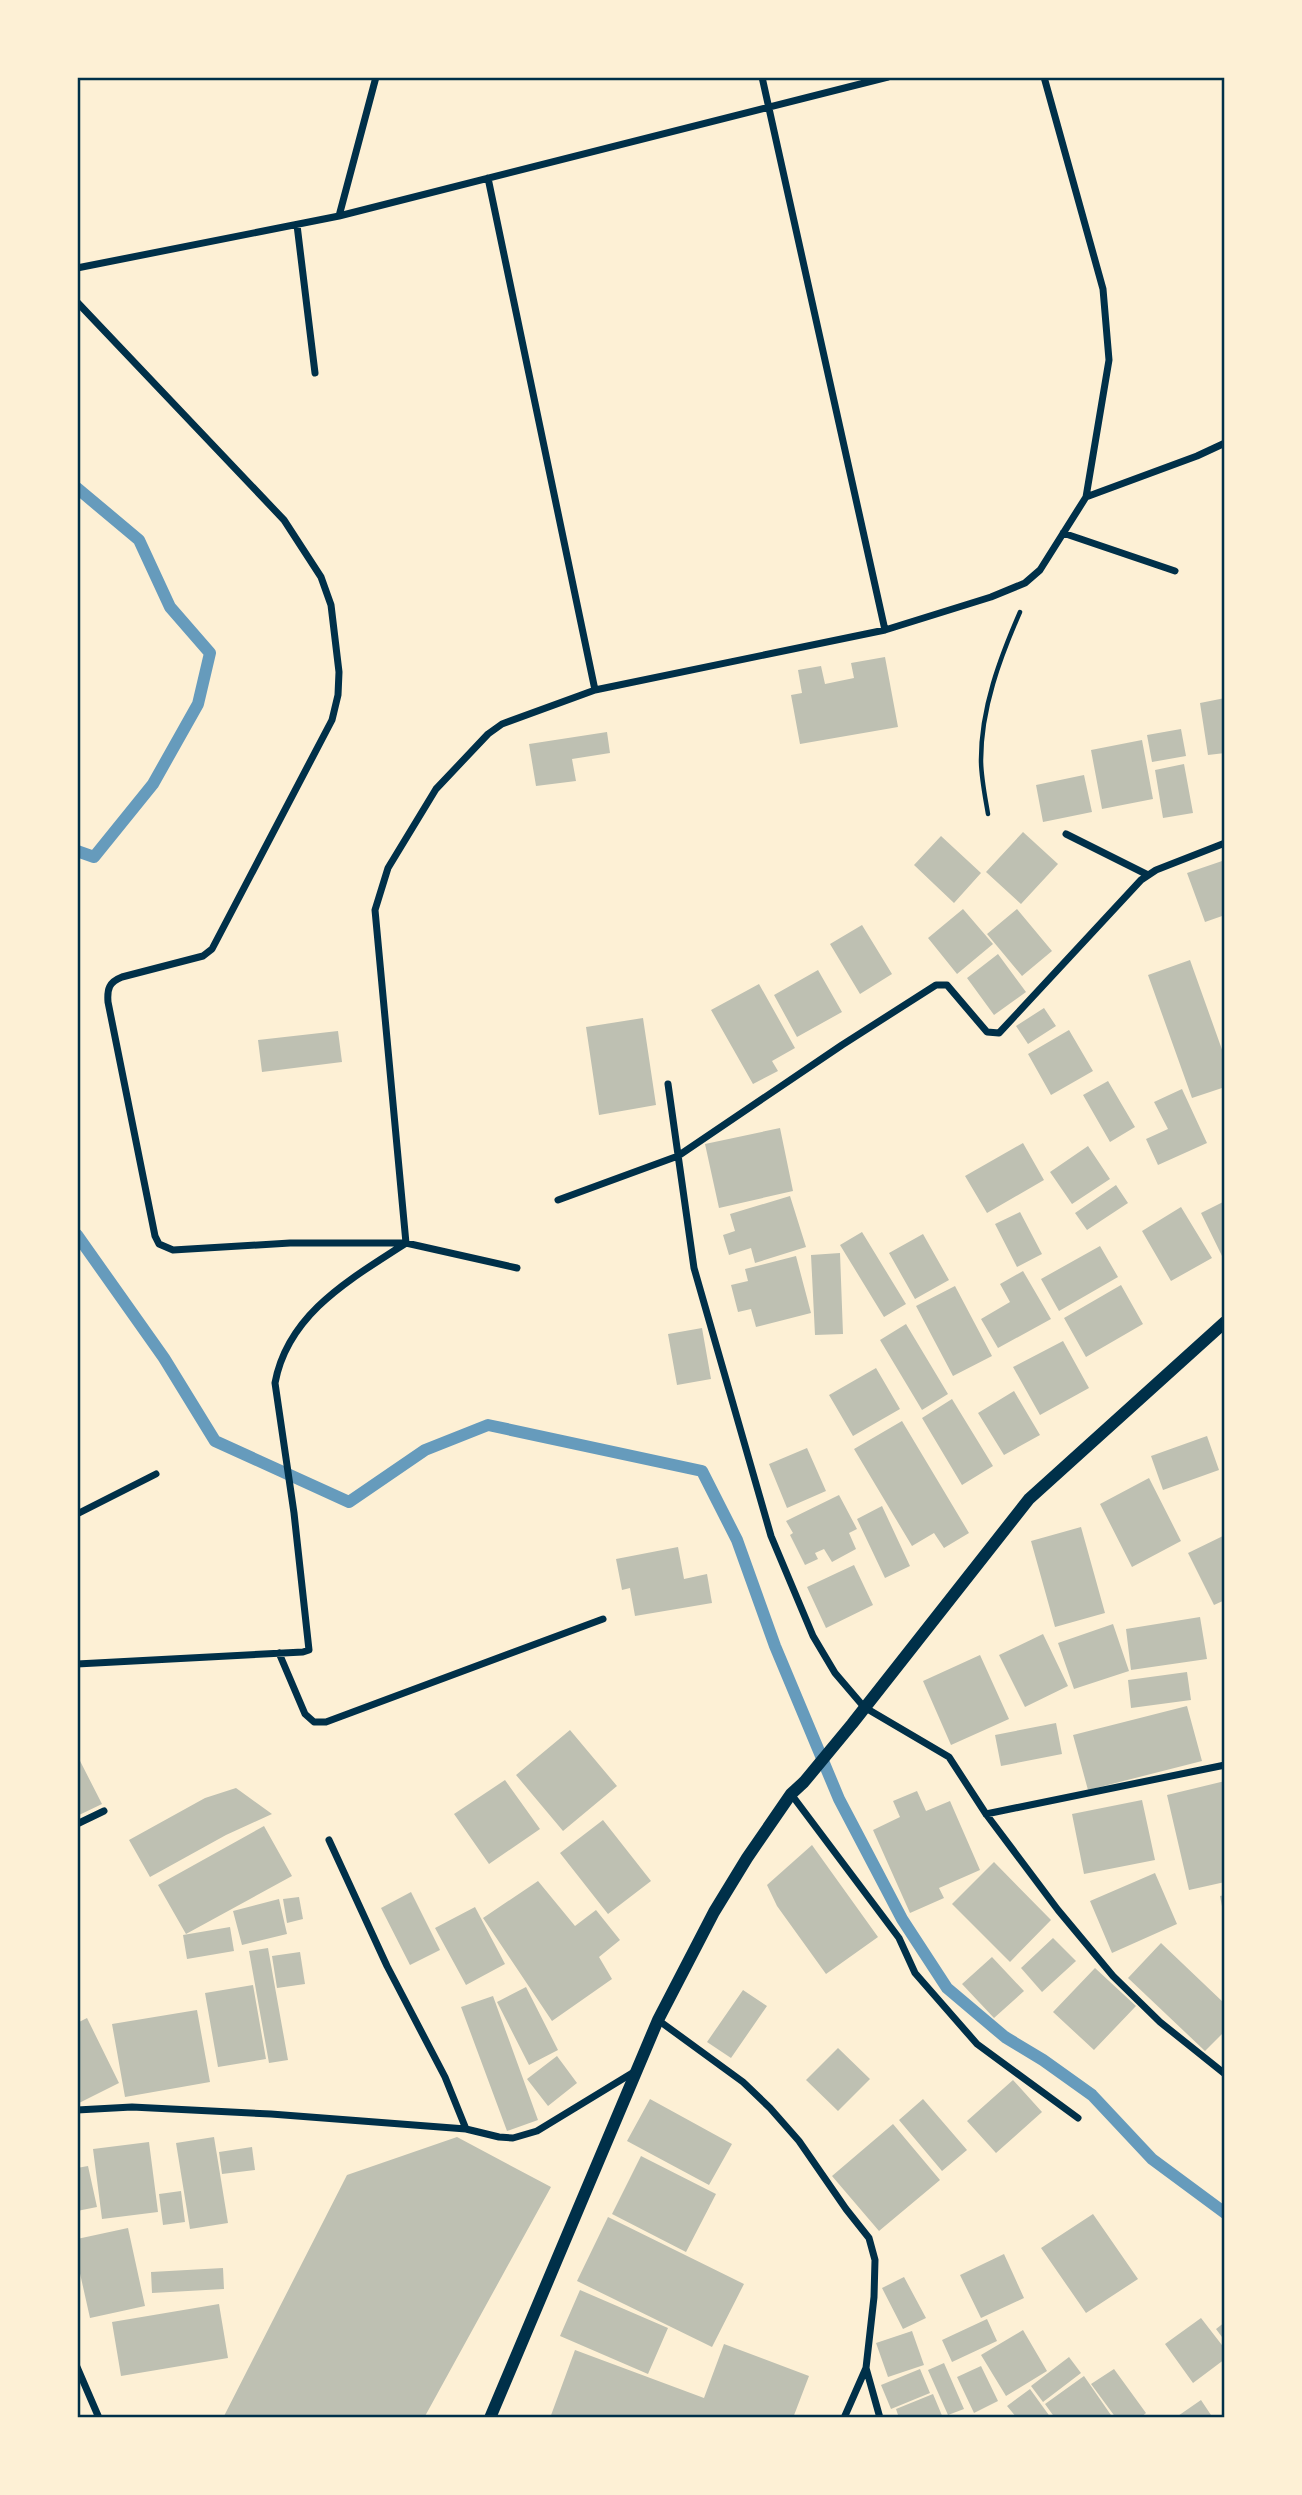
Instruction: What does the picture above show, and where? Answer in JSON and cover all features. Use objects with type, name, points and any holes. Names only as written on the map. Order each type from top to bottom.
[{"type":"street","points":[[339,216],[376,77]]},
{"type":"street","points":[[762,77],[885,630]]},
{"type":"street","points":[[77,268],[339,216],[888,77]]},
{"type":"street","points":[[405,1243],[375,911],[388,869],[436,789],[488,734],[502,724],[595,690],[885,630],[991,597],[1025,583],[1040,570],[1086,497],[1109,360],[1103,289],[1044,77]]},
{"type":"street","points":[[488,178],[595,690]]},
{"type":"street","points":[[297,225],[315,373]]},
{"type":"street","points":[[77,302],[284,520],[321,577],[331,605],[339,672],[338,695],[332,720],[212,949],[202,956],[122,977],[113,981],[109,987],[108,1003],[155,1236],[159,1244],[173,1250],[290,1244],[405,1243],[517,1268]]},
{"type":"street","points":[[1086,497],[1225,443]]},
{"type":"street","points":[[1063,533],[1175,571]]},
{"type":"street","points":[[1066,834],[1148,875]]},
{"type":"street","points":[[558,1200],[678,1156],[936,985],[947,985],[987,1032],[994,1034],[1004,1028],[1148,875],[1225,844]]},
{"type":"street","points":[[668,1084],[694,1268],[771,1536],[813,1636],[835,1673],[863,1707],[949,1757],[986,1814],[1058,1910],[1113,1976],[1160,2022],[1225,2074]]},
{"type":"street","points":[[77,1664],[279,1653],[306,1651],[310,1647],[275,1383],[287,1345],[331,1292],[405,1243]]},
{"type":"street","points":[[490,2418],[634,2071],[658,2020],[714,1912],[791,1794],[852,1724],[1029,1499],[1225,1322]]},
{"type":"street","points":[[77,1514],[156,1474]]},
{"type":"street","points":[[279,1653],[305,1714],[314,1722],[326,1721],[603,1619]]},
{"type":"street","points":[[986,1814],[1225,1765]]},
{"type":"street","points":[[791,1794],[899,1938],[915,1973],[977,2044],[1078,2118]]},
{"type":"street","points":[[77,1824],[104,1811]]},
{"type":"street","points":[[329,1840],[387,1966],[444,2077],[466,2129]]},
{"type":"street","points":[[658,2020],[743,2082],[770,2108],[799,2141],[869,2238],[875,2272],[866,2368],[844,2418]]},
{"type":"street","points":[[77,2110],[132,2107],[271,2114],[466,2129],[513,2138],[537,2131],[634,2071]]},
{"type":"street","points":[[77,2367],[99,2418]]},
{"type":"street","points":[[866,2368],[880,2418]]},
{"type":"path","points":[[988,814],[981,763],[982,736],[991,689],[1007,643],[1040,570]]},
{"type":"building","points":[[885,657],[898,727],[800,744],[791,695],[802,693],[798,670],[821,666],[825,684],[854,678],[851,663]]},
{"type":"building","points":[[1225,698],[1225,753],[1208,755],[1200,703]]},
{"type":"building","points":[[1181,729],[1186,756],[1152,762],[1147,735]]},
{"type":"building","points":[[607,732],[610,753],[572,759],[576,781],[536,786],[529,744]]},
{"type":"building","points":[[1142,740],[1153,799],[1102,809],[1091,750]]},
{"type":"building","points":[[1184,764],[1193,813],[1163,818],[1155,770]]},
{"type":"building","points":[[1084,775],[1092,812],[1043,822],[1036,785]]},
{"type":"building","points":[[1023,832],[1058,864],[1021,904],[986,872]]},
{"type":"building","points":[[941,836],[981,873],[954,903],[914,865]]},
{"type":"building","points":[[1225,860],[1225,915],[1205,922],[1187,873]]},
{"type":"building","points":[[963,909],[993,944],[957,974],[928,938]]},
{"type":"building","points":[[1017,909],[1052,951],[1022,976],[987,934]]},
{"type":"building","points":[[862,925],[892,974],[860,994],[830,944]]},
{"type":"building","points":[[998,954],[1026,992],[994,1015],[967,978]]},
{"type":"building","points":[[1190,960],[1225,1058],[1225,1087],[1192,1098],[1148,975]]},
{"type":"building","points":[[818,970],[842,1012],[797,1037],[774,995]]},
{"type":"building","points":[[759,984],[795,1048],[772,1061],[778,1071],[753,1084],[711,1010]]},
{"type":"building","points":[[1044,1008],[1056,1026],[1028,1044],[1016,1026]]},
{"type":"building","points":[[643,1018],[656,1105],[599,1115],[586,1027]]},
{"type":"building","points":[[1069,1030],[1093,1071],[1051,1095],[1028,1054]]},
{"type":"building","points":[[338,1031],[342,1062],[262,1072],[258,1040]]},
{"type":"building","points":[[1108,1081],[1135,1127],[1110,1142],[1083,1095]]},
{"type":"building","points":[[1182,1089],[1207,1143],[1158,1165],[1146,1139],[1168,1129],[1154,1102]]},
{"type":"building","points":[[780,1128],[793,1191],[719,1208],[705,1144]]},
{"type":"building","points":[[1023,1143],[1044,1180],[987,1213],[965,1176]]},
{"type":"building","points":[[1088,1146],[1110,1179],[1072,1204],[1050,1172]]},
{"type":"building","points":[[1116,1185],[1128,1203],[1087,1230],[1075,1213]]},
{"type":"building","points":[[790,1196],[806,1247],[755,1263],[751,1248],[729,1255],[723,1235],[735,1231],[730,1214]]},
{"type":"building","points":[[1225,1201],[1225,1255],[1222,1256],[1201,1213]]},
{"type":"building","points":[[1181,1207],[1212,1258],[1171,1281],[1142,1231]]},
{"type":"building","points":[[1020,1212],[1042,1254],[1017,1267],[995,1224]]},
{"type":"building","points":[[862,1232],[906,1304],[884,1317],[840,1245]]},
{"type":"building","points":[[923,1234],[949,1280],[915,1299],[889,1253]]},
{"type":"building","points":[[1100,1246],[1118,1277],[1059,1311],[1041,1279]]},
{"type":"building","points":[[840,1253],[843,1334],[815,1335],[811,1255]]},
{"type":"building","points":[[796,1256],[811,1313],[756,1327],[751,1309],[738,1312],[731,1285],[748,1281],[745,1269]]},
{"type":"building","points":[[1023,1271],[1051,1319],[998,1348],[981,1319],[1010,1302],[1000,1284]]},
{"type":"building","points":[[1121,1285],[1143,1324],[1086,1357],[1064,1318]]},
{"type":"building","points":[[955,1286],[992,1356],[953,1376],[916,1306]]},
{"type":"building","points":[[906,1324],[948,1394],[922,1410],[880,1340]]},
{"type":"building","points":[[702,1328],[711,1379],[677,1385],[668,1334]]},
{"type":"building","points":[[1063,1341],[1089,1388],[1040,1415],[1013,1367]]},
{"type":"building","points":[[876,1368],[900,1409],[853,1436],[829,1395]]},
{"type":"building","points":[[1014,1391],[1040,1435],[1004,1455],[978,1413]]},
{"type":"building","points":[[952,1399],[993,1466],[962,1485],[922,1418]]},
{"type":"building","points":[[902,1421],[969,1533],[944,1548],[934,1533],[912,1546],[854,1449]]},
{"type":"building","points":[[1207,1436],[1219,1470],[1163,1490],[1151,1456]]},
{"type":"building","points":[[807,1448],[826,1491],[787,1508],[769,1464]]},
{"type":"building","points":[[1149,1478],[1181,1541],[1132,1567],[1100,1504]]},
{"type":"building","points":[[839,1495],[857,1529],[849,1533],[856,1549],[832,1562],[824,1549],[815,1553],[818,1559],[805,1565],[786,1521]]},
{"type":"building","points":[[882,1506],[910,1566],[885,1578],[857,1519]]},
{"type":"building","points":[[1081,1527],[1105,1613],[1055,1627],[1031,1541]]},
{"type":"building","points":[[1225,1535],[1225,1600],[1214,1605],[1188,1553]]},
{"type":"building","points":[[678,1547],[684,1579],[707,1574],[712,1603],[635,1616],[630,1588],[622,1590],[616,1559]]},
{"type":"building","points":[[854,1565],[873,1605],[826,1628],[807,1587]]},
{"type":"building","points":[[1200,1617],[1207,1659],[1131,1670],[1126,1629]]},
{"type":"building","points":[[1113,1624],[1129,1671],[1074,1689],[1058,1643]]},
{"type":"building","points":[[1043,1634],[1068,1686],[1025,1707],[999,1655]]},
{"type":"building","points":[[980,1655],[1009,1719],[951,1745],[923,1681]]},
{"type":"building","points":[[1187,1672],[1191,1700],[1131,1708],[1128,1680]]},
{"type":"building","points":[[1187,1706],[1202,1761],[1088,1790],[1073,1735]]},
{"type":"building","points":[[1056,1723],[1062,1754],[1001,1766],[995,1735]]},
{"type":"building","points":[[570,1730],[617,1786],[563,1831],[516,1775]]},
{"type":"building","points":[[77,1755],[102,1804],[77,1816]]},
{"type":"building","points":[[505,1780],[540,1829],[489,1864],[454,1814]]},
{"type":"building","points":[[1225,1781],[1225,1882],[1189,1890],[1167,1795]]},
{"type":"building","points":[[236,1788],[272,1814],[226,1835],[150,1877],[129,1840],[205,1798]]},
{"type":"building","points":[[917,1791],[926,1811],[950,1801],[980,1870],[939,1888],[944,1898],[910,1913],[873,1830],[900,1817],[893,1801]]},
{"type":"building","points":[[1142,1800],[1155,1860],[1084,1874],[1072,1814]]},
{"type":"building","points":[[603,1820],[651,1881],[608,1914],[560,1853]]},
{"type":"building","points":[[264,1826],[292,1876],[186,1934],[158,1885]]},
{"type":"building","points":[[812,1845],[878,1937],[826,1974],[777,1906],[767,1885]]},
{"type":"building","points":[[994,1862],[1051,1920],[1010,1962],[952,1904]]},
{"type":"building","points":[[1155,1873],[1177,1924],[1112,1953],[1090,1901]]},
{"type":"building","points":[[538,1881],[575,1926],[596,1910],[620,1940],[599,1957],[612,1979],[552,2021],[483,1918]]},
{"type":"building","points":[[411,1892],[440,1950],[410,1965],[381,1908]]},
{"type":"building","points":[[1225,1895],[1225,1917],[1224,1917],[1220,1896]]},
{"type":"building","points":[[299,1897],[303,1919],[287,1923],[283,1899]]},
{"type":"building","points":[[279,1899],[287,1934],[242,1945],[233,1911]]},
{"type":"building","points":[[475,1907],[505,1964],[466,1985],[435,1928]]},
{"type":"building","points":[[230,1927],[234,1951],[187,1959],[183,1935]]},
{"type":"building","points":[[1053,1938],[1076,1961],[1042,1992],[1021,1968]]},
{"type":"building","points":[[1161,1943],[1225,2004],[1225,2031],[1205,2051],[1128,1978]]},
{"type":"building","points":[[268,1948],[288,2060],[269,2063],[249,1951]]},
{"type":"building","points":[[300,1952],[305,1984],[277,1988],[272,1956]]},
{"type":"building","points":[[992,1957],[1024,1991],[994,2018],[962,1984]]},
{"type":"building","points":[[1095,1968],[1136,2006],[1094,2050],[1053,2012]]},
{"type":"building","points":[[253,1985],[266,2059],[218,2067],[205,1993]]},
{"type":"building","points":[[526,1987],[558,2050],[529,2065],[497,2002]]},
{"type":"building","points":[[743,1990],[767,2006],[731,2058],[707,2042]]},
{"type":"building","points":[[493,1996],[538,2120],[507,2131],[461,2007]]},
{"type":"building","points":[[197,2010],[210,2082],[125,2097],[112,2024]]},
{"type":"building","points":[[87,2018],[119,2083],[77,2104],[77,2023]]},
{"type":"building","points":[[838,2048],[870,2079],[838,2111],[806,2080]]},
{"type":"building","points":[[557,2056],[577,2083],[548,2106],[527,2079]]},
{"type":"building","points":[[1013,2080],[1042,2112],[996,2153],[967,2121]]},
{"type":"building","points":[[650,2099],[732,2144],[709,2185],[627,2141]]},
{"type":"building","points":[[923,2099],[967,2150],[942,2171],[899,2120]]},
{"type":"building","points":[[893,2124],[940,2180],[879,2231],[832,2176]]},
{"type":"building","points":[[214,2137],[228,2223],[190,2229],[176,2143]]},
{"type":"building","points":[[457,2137],[551,2187],[424,2418],[223,2418],[347,2175]]},
{"type":"building","points":[[149,2142],[158,2212],[102,2219],[93,2149]]},
{"type":"building","points":[[252,2147],[255,2170],[222,2174],[219,2152]]},
{"type":"building","points":[[641,2156],[716,2194],[686,2252],[612,2214]]},
{"type":"building","points":[[88,2166],[97,2207],[77,2211],[77,2168]]},
{"type":"building","points":[[181,2191],[185,2222],[163,2225],[159,2194]]},
{"type":"building","points":[[1093,2214],[1138,2279],[1086,2313],[1041,2248]]},
{"type":"building","points":[[608,2217],[744,2284],[712,2347],[577,2281]]},
{"type":"building","points":[[128,2228],[145,2306],[90,2318],[77,2260],[77,2239]]},
{"type":"building","points":[[1004,2254],[1024,2298],[981,2318],[960,2275]]},
{"type":"building","points":[[223,2268],[224,2289],[152,2293],[151,2272]]},
{"type":"building","points":[[904,2277],[926,2318],[903,2329],[882,2288]]},
{"type":"building","points":[[580,2290],[668,2328],[648,2374],[560,2336]]},
{"type":"building","points":[[219,2304],[228,2358],[121,2376],[112,2322]]},
{"type":"building","points":[[1201,2318],[1225,2349],[1225,2359],[1193,2383],[1165,2344]]},
{"type":"building","points":[[987,2319],[997,2341],[952,2362],[942,2340]]},
{"type":"building","points":[[1225,2322],[1225,2341],[1216,2329]]},
{"type":"building","points":[[1023,2330],[1047,2371],[1006,2396],[981,2355]]},
{"type":"building","points":[[912,2331],[924,2365],[888,2377],[876,2343]]},
{"type":"building","points":[[724,2344],[809,2376],[793,2418],[550,2418],[575,2350],[704,2398]]},
{"type":"building","points":[[1069,2357],[1081,2373],[1043,2402],[1031,2386]]},
{"type":"building","points":[[944,2363],[964,2409],[948,2415],[928,2370]]},
{"type":"building","points":[[981,2366],[998,2401],[974,2413],[957,2377]]},
{"type":"building","points":[[920,2369],[930,2393],[891,2409],[881,2385]]},
{"type":"building","points":[[1114,2369],[1146,2413],[1140,2418],[1116,2418],[1091,2384]]},
{"type":"building","points":[[1084,2376],[1113,2418],[1055,2418],[1045,2404]]},
{"type":"building","points":[[1030,2389],[1051,2418],[1017,2418],[1007,2406]]},
{"type":"building","points":[[933,2394],[943,2418],[899,2418],[896,2409]]},
{"type":"building","points":[[1201,2400],[1213,2418],[1175,2418]]},
{"type":"waterway","points":[[77,488],[139,540],[170,607],[210,653],[198,704],[153,784],[94,857],[77,851]]},
{"type":"waterway","points":[[77,1235],[164,1358],[215,1441],[349,1502],[425,1450],[488,1425],[702,1471],[737,1540],[775,1646],[839,1799],[902,1919],[947,1988],[1005,2037],[1092,2095],[1152,2159],[1225,2213]]}]
